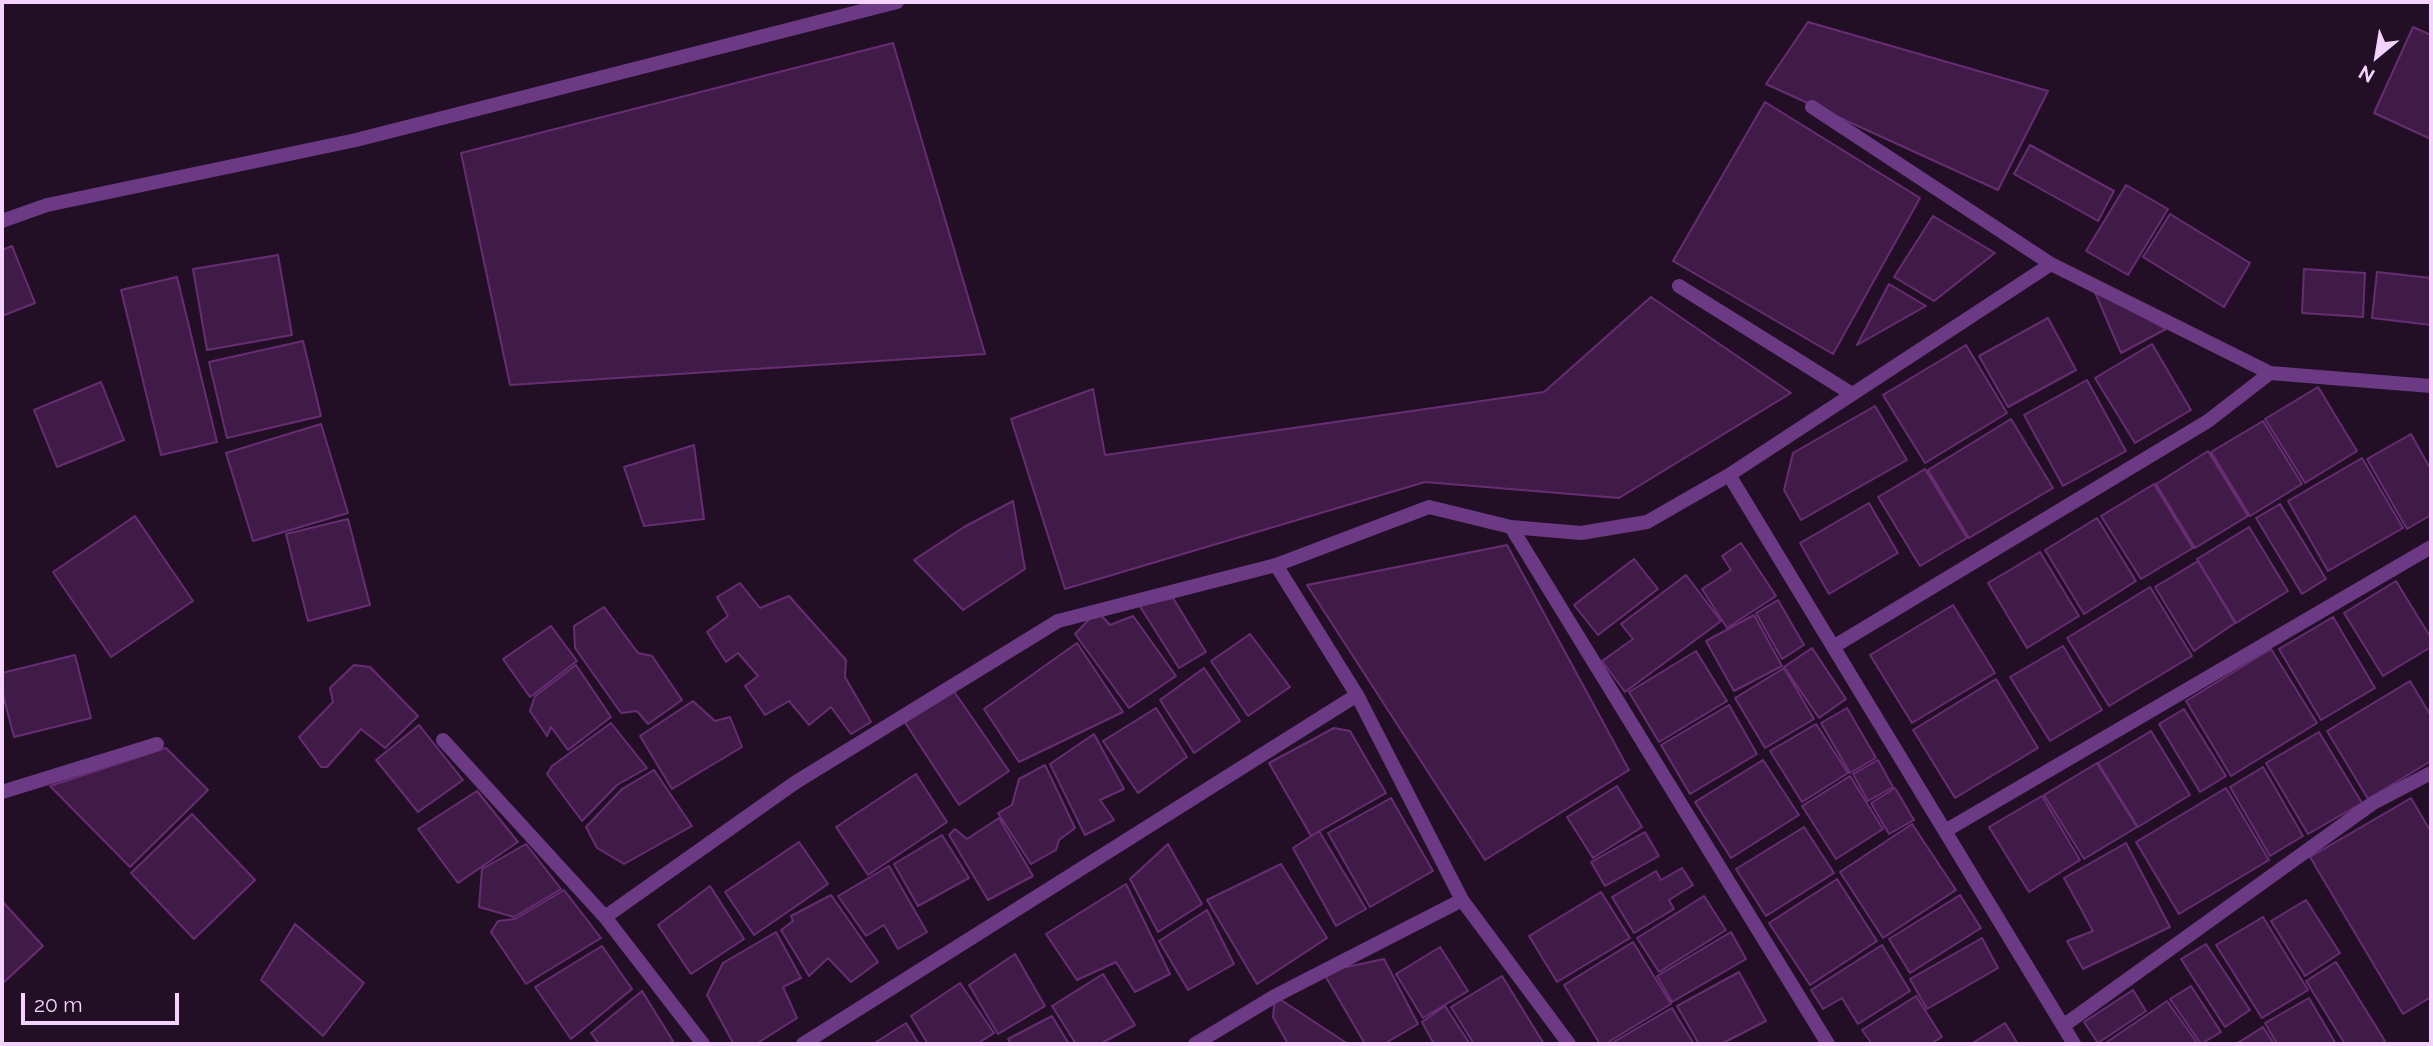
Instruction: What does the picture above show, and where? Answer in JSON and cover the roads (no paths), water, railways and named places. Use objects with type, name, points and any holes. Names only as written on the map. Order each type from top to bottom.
[{"type":"street","points":[[2,221],[47,205],[356,140],[897,2]]},
{"type":"street","points":[[1812,107],[2051,264],[2270,373],[2431,386]]},
{"type":"street","points":[[605,917],[796,782],[1058,621],[1276,565],[1429,507],[1511,527],[1581,533],[1647,522],[1729,475],[2051,264]]},
{"type":"street","points":[[1679,286],[1852,394]]},
{"type":"street","points":[[1833,647],[2208,421],[2270,373]]},
{"type":"street","points":[[1729,475],[2074,1044]]},
{"type":"street","points":[[1511,527],[1828,1044]]},
{"type":"street","points":[[1945,831],[2431,547]]},
{"type":"street","points":[[1276,565],[1357,695],[1462,900],[1565,1043]]},
{"type":"street","points":[[803,1044],[1357,695]]},
{"type":"street","points":[[443,740],[605,917],[703,1044]]},
{"type":"street","points":[[2,792],[157,744]]},
{"type":"street","points":[[2063,1026],[2374,803],[2431,773]]},
{"type":"street","points":[[1195,1044],[1275,996],[1462,900]]}]
